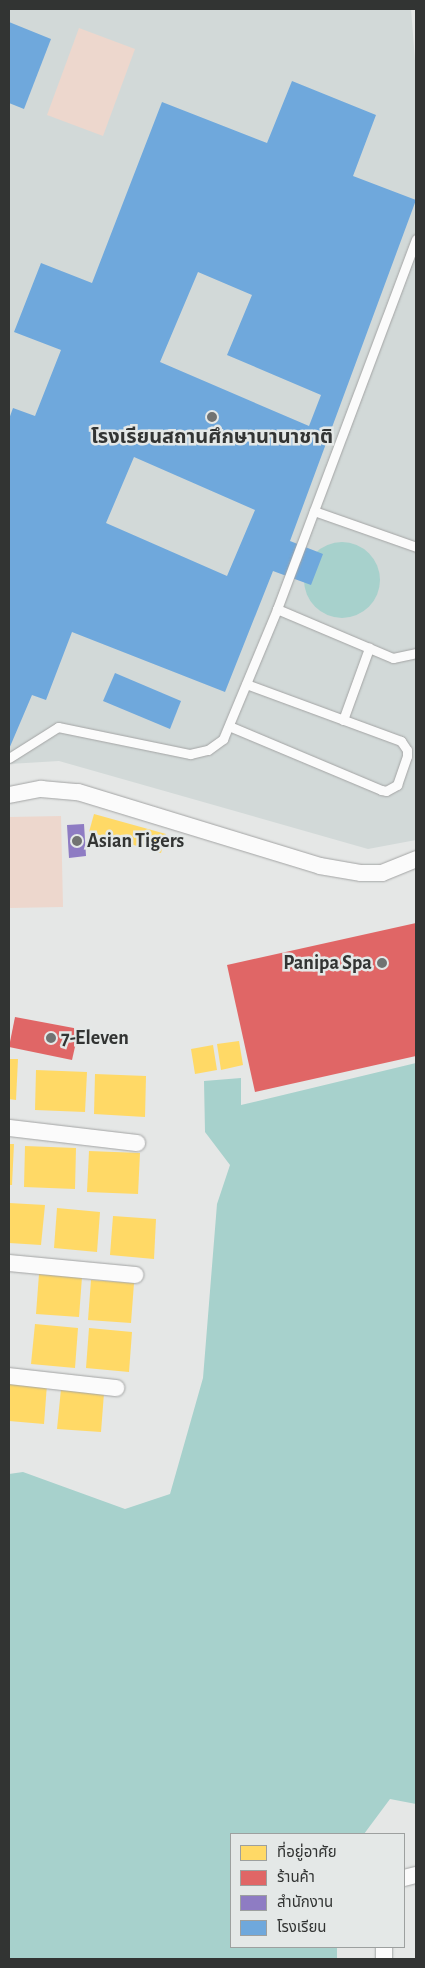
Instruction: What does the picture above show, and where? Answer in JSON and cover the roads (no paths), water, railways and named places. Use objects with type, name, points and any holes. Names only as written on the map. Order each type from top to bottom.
[{"type":"street","points":[[9,795],[41,789],[78,792],[320,866],[344,870],[382,873],[416,859]]},
{"type":"street","points":[[9,1128],[137,1143]]},
{"type":"street","points":[[9,1263],[135,1275]]},
{"type":"street","points":[[9,1376],[116,1388]]},
{"type":"lane","points":[[9,758],[58,727],[190,754],[208,750],[223,739],[277,609],[416,239]]},
{"type":"lane","points":[[314,511],[416,547]]},
{"type":"lane","points":[[277,609],[393,658],[416,653]]},
{"type":"lane","points":[[343,720],[369,648]]},
{"type":"lane","points":[[229,726],[381,790],[386,791],[397,785],[407,756],[405,746],[401,741],[246,684]]},
{"type":"water","points":[[335,542],[349,542],[363,548],[374,559],[380,573],[377,595],[369,607],[349,618],[335,618],[321,612],[310,601],[304,587],[304,573],[310,559],[321,548]]},
{"type":"water","points":[[416,1063],[416,1804],[390,1799],[365,1833],[230,1833],[230,1948],[337,1948],[337,1959],[9,1959],[9,1474],[23,1472],[125,1509],[170,1494],[203,1378],[217,1204],[230,1165],[205,1132],[204,1081],[241,1078],[241,1105]]},
{"type":"place","name":"โรงเรียนสถานศึกษานานาชาติ","points":[[212,417]]},
{"type":"place","name":"Asian Tigers","points":[[77,841]]},
{"type":"place","name":"Panipa Spa","points":[[382,963]]},
{"type":"place","name":"7-Eleven","points":[[51,1038]]}]
